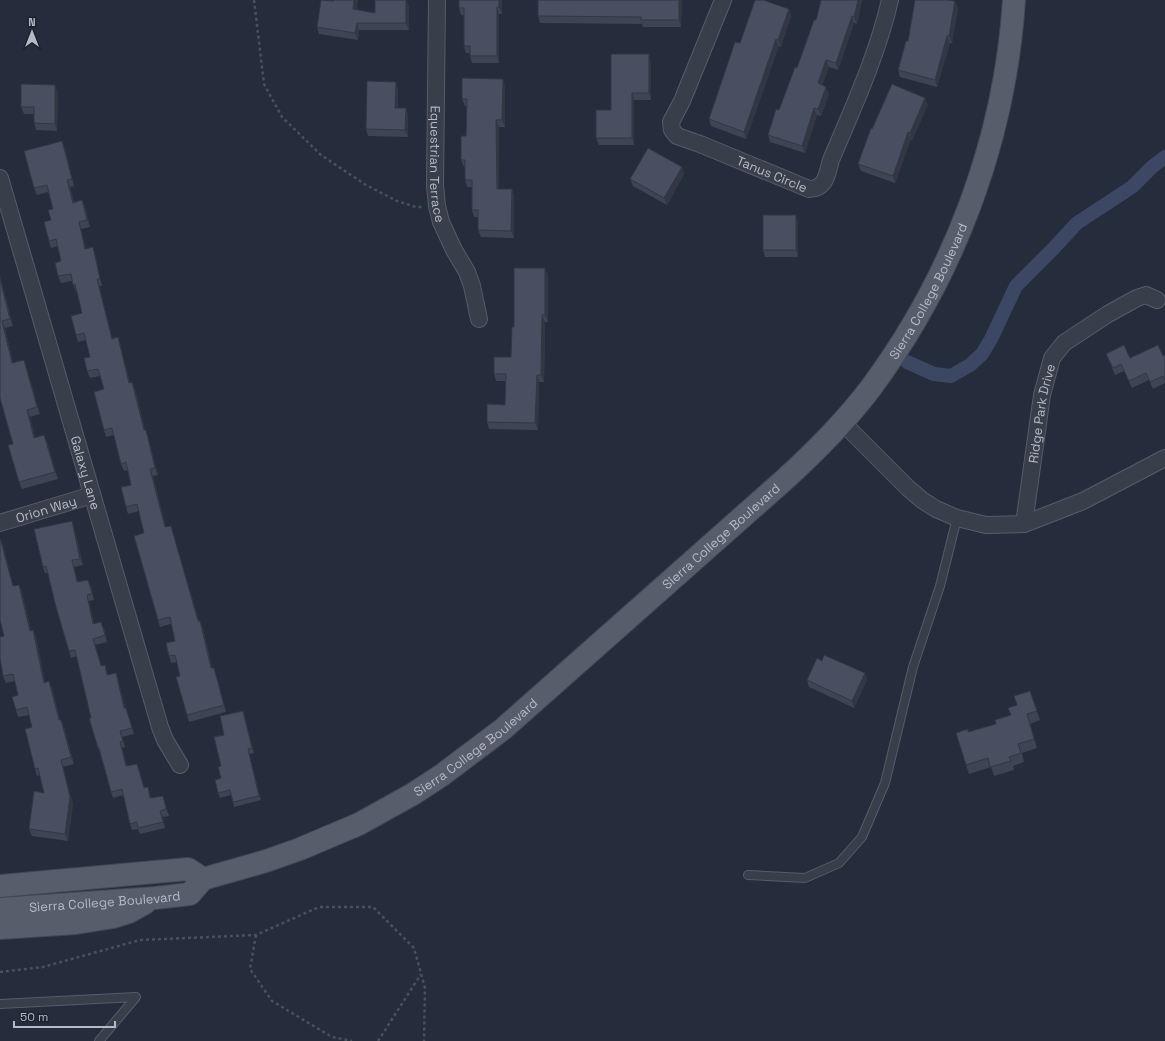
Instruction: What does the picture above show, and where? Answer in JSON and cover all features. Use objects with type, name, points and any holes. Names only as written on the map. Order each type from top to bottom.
[{"type":"main road","name":"Sierra College Boulevard","points":[[0,909],[155,898],[190,894],[203,879],[266,861],[330,837],[388,808],[442,775],[503,729],[783,481],[817,449],[842,422],[869,389],[898,348],[944,266],[980,178],[995,128],[1006,73],[1014,0]]},
{"type":"main road","name":"Sierra College Boulevard","points":[[0,886],[188,869],[203,879]]},
{"type":"main road","points":[[0,928],[76,922],[113,917],[129,912],[155,898]]},
{"type":"street","name":"Equestrian Terrace","points":[[437,0],[437,206],[445,233],[467,272],[472,286],[479,319]]},
{"type":"street","name":"Tanus Circle","points":[[723,0],[672,122],[672,130],[677,136],[686,140],[700,144],[809,189],[817,189],[823,184],[831,160],[869,68],[890,0]]},
{"type":"street","name":"Galaxy Lane","points":[[0,178],[160,726],[165,740],[180,765]]},
{"type":"street","name":"Ridge Park Drive","points":[[1024,524],[1042,396],[1052,358],[1064,343],[1108,314],[1137,298],[1146,295],[1157,300]]},
{"type":"street","points":[[842,422],[922,500],[936,509],[957,518],[986,525],[1024,524],[1083,500],[1165,458]]},
{"type":"street","name":"Orion Way","points":[[0,522],[92,495]]},
{"type":"lane","points":[[748,875],[805,878],[839,862],[862,837],[885,783],[913,667],[940,586],[957,518]]},
{"type":"lane","points":[[0,1004],[136,997],[99,1041]]},
{"type":"path","points":[[254,0],[264,84],[282,117],[321,155],[366,185],[396,201],[416,207],[437,206]]},
{"type":"path","points":[[0,972],[43,967],[140,940],[256,935],[319,907],[372,907],[414,948],[425,988],[424,1041]]},
{"type":"path","points":[[256,935],[250,969],[272,1001],[332,1037],[352,1041]]},
{"type":"path","points":[[378,1041],[421,973]]},
{"type":"building","points":[[321,0],[354,0],[353,9],[375,13],[375,0],[406,0],[406,23],[357,23],[355,33],[317,27]]},
{"type":"building","points":[[459,0],[499,0],[499,7],[497,7],[497,56],[470,56],[470,46],[464,46],[464,8],[459,8]]},
{"type":"building","points":[[538,0],[679,0],[679,20],[641,20],[641,17],[538,16]]},
{"type":"building","points":[[755,0],[763,0],[789,9],[778,40],[776,39],[744,132],[709,119],[735,42],[740,43]]},
{"type":"building","points":[[821,0],[858,0],[854,17],[852,16],[836,63],[826,60],[818,83],[826,87],[818,109],[814,108],[802,146],[768,135],[776,109],[779,110],[795,67],[797,68],[814,20],[816,20]]},
{"type":"building","points":[[915,0],[955,1],[949,36],[947,36],[935,80],[898,70],[906,41],[908,41]]},
{"type":"building","points":[[611,54],[649,54],[649,93],[632,93],[632,138],[596,138],[596,110],[611,110]]},
{"type":"building","points":[[462,78],[503,79],[502,120],[496,120],[497,189],[512,189],[511,231],[478,230],[478,210],[472,210],[472,180],[465,180],[465,160],[461,160],[461,136],[466,136],[467,99],[462,99]]},
{"type":"building","points":[[367,81],[396,82],[395,108],[406,108],[405,130],[366,129]]},
{"type":"building","points":[[21,84],[55,85],[55,124],[34,123],[34,107],[21,107]]},
{"type":"building","points":[[892,84],[925,98],[910,133],[908,132],[893,176],[858,164],[871,128],[872,129]]},
{"type":"building","points":[[62,141],[72,179],[67,180],[73,203],[82,200],[87,220],[79,222],[85,249],[93,247],[100,279],[97,279],[112,339],[118,337],[129,383],[132,382],[144,430],[146,430],[155,468],[150,469],[165,527],[171,526],[198,621],[200,621],[211,668],[214,668],[224,705],[187,715],[176,677],[180,676],[175,655],[169,656],[166,643],[175,641],[170,617],[158,620],[134,536],[144,533],[137,504],[126,507],[121,487],[131,485],[126,462],[121,464],[112,428],[104,430],[94,392],[104,389],[98,369],[87,371],[84,358],[90,357],[84,333],[76,335],[71,316],[82,313],[75,284],[73,285],[71,274],[58,276],[55,263],[61,261],[56,239],[49,241],[44,222],[51,220],[48,210],[53,209],[47,185],[34,188],[24,151]]},
{"type":"building","points":[[648,148],[682,167],[664,198],[630,179]]},
{"type":"building","points":[[763,215],[796,215],[796,250],[763,250]]},
{"type":"building","points":[[514,268],[545,268],[545,315],[542,315],[541,375],[537,375],[535,423],[487,422],[487,404],[505,405],[506,374],[494,374],[494,357],[511,357],[512,327],[514,327]]},
{"type":"building","points":[[0,279],[10,319],[2,321],[12,363],[24,360],[37,407],[27,410],[34,438],[44,435],[55,472],[19,482],[8,445],[13,444],[0,398]]},
{"type":"building","points":[[1124,345],[1130,358],[1158,345],[1163,356],[1165,355],[1165,380],[1163,376],[1150,382],[1146,373],[1129,381],[1121,364],[1113,368],[1106,354]]},
{"type":"building","points":[[72,521],[80,559],[72,560],[77,582],[88,580],[92,594],[87,595],[93,624],[101,622],[105,635],[93,639],[101,666],[105,665],[107,675],[116,673],[124,708],[126,708],[132,728],[120,731],[123,741],[120,742],[126,766],[137,764],[144,788],[148,787],[150,798],[163,796],[166,809],[160,811],[163,822],[138,828],[137,822],[130,824],[122,789],[111,792],[89,718],[91,718],[75,650],[69,651],[46,566],[43,567],[34,529]]},
{"type":"building","points":[[0,538],[13,586],[19,585],[30,631],[33,630],[44,683],[49,681],[59,720],[61,720],[71,757],[61,760],[70,797],[65,834],[29,829],[34,791],[44,793],[38,768],[35,769],[25,729],[32,727],[27,707],[16,710],[12,697],[18,695],[13,674],[3,676],[0,658],[0,637],[4,636],[0,620]]},
{"type":"building","points":[[824,655],[865,673],[852,701],[807,680],[817,658],[822,661]]},
{"type":"building","points":[[1030,691],[1037,711],[1027,714],[1034,739],[1018,744],[1021,753],[1009,757],[1011,761],[990,767],[988,758],[966,765],[956,733],[968,729],[968,732],[996,724],[995,720],[1011,715],[1008,708],[1017,705],[1014,696]]},
{"type":"building","points":[[243,711],[252,748],[248,749],[259,796],[233,802],[230,790],[218,793],[215,780],[221,778],[218,767],[221,766],[214,737],[224,735],[220,716]]},
{"type":"waterway","points":[[907,362],[934,374],[951,376],[970,365],[982,354],[991,339],[1016,286],[1077,223],[1132,187],[1152,167],[1165,157]]}]
